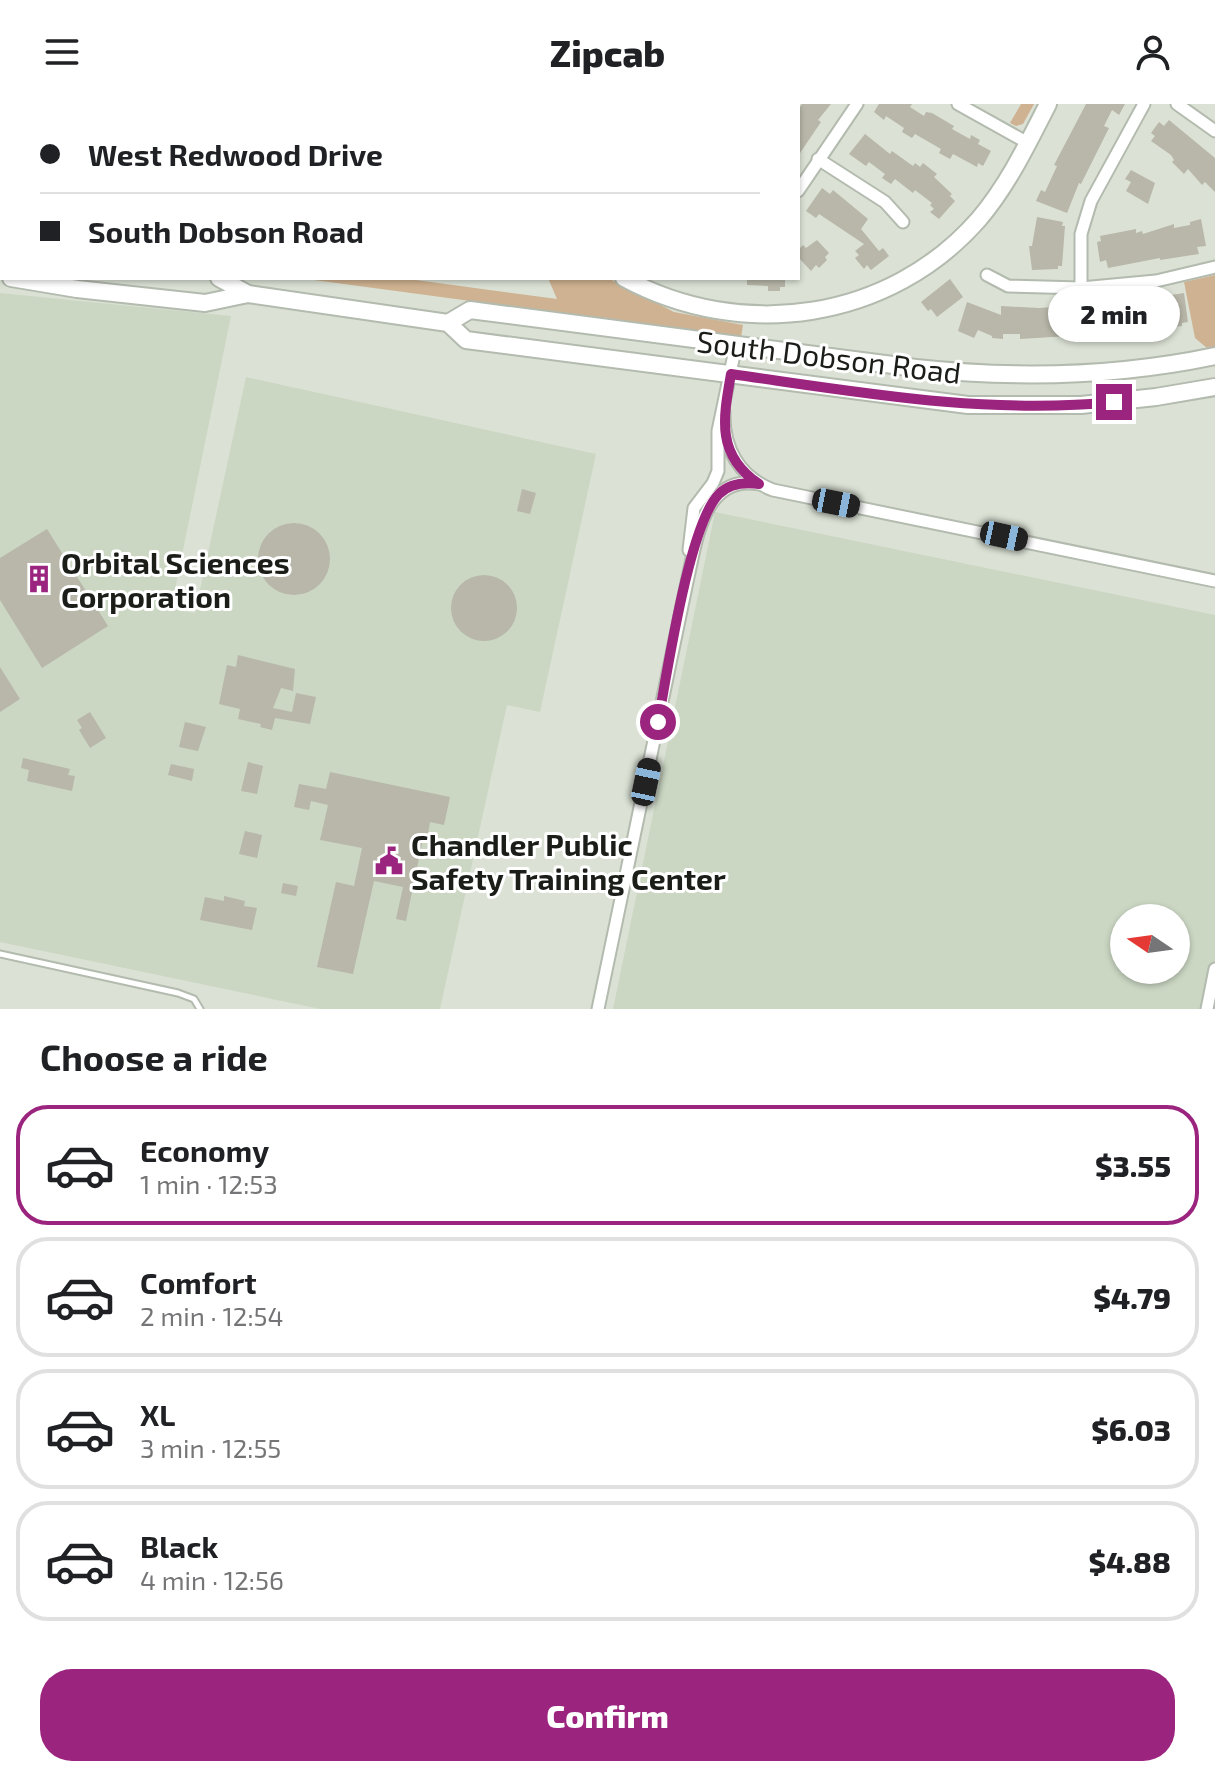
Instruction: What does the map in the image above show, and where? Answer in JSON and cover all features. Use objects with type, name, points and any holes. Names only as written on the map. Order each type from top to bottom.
[{"type":"main road","points":[[629,280],[676,301],[740,315],[816,312],[867,297],[915,275],[966,233],[993,200],[1048,104]]},
{"type":"main road","name":"South Dobson Road","points":[[23,280],[205,303],[248,294],[448,323],[466,340],[914,399],[1007,407],[1114,402],[1215,387]]},
{"type":"main road","name":"South Dobson Road","points":[[223,280],[248,294]]},
{"type":"main road","name":"South Dobson Road","points":[[448,323],[470,310],[990,376],[1103,373],[1215,356]]},
{"type":"street","points":[[800,188],[857,104]]},
{"type":"street","points":[[958,104],[1028,143]]},
{"type":"street","points":[[1081,288],[1081,234],[1091,201],[1144,104]]},
{"type":"street","points":[[1177,104],[1215,131]]},
{"type":"street","points":[[818,159],[885,202],[903,222]]},
{"type":"street","points":[[987,275],[1008,286],[1081,288],[1156,281],[1215,267]]},
{"type":"street","points":[[687,582],[693,516],[698,501],[716,477],[719,463],[717,440],[736,345]]},
{"type":"street","points":[[724,412],[726,441],[742,470],[759,484],[781,492],[1215,581]]},
{"type":"street","points":[[598,1009],[702,520],[723,490],[735,484],[759,484]]},
{"type":"street","points":[[1207,1009],[1215,969]]},
{"type":"lane","points":[[0,954],[178,993],[194,999],[200,1009]]},
{"type":"shaded area","points":[[1021,104],[1034,104],[1023,124],[1016,126],[1010,123]]},
{"type":"shaded area","points":[[1215,275],[1215,347],[1207,348],[1195,338],[1184,282]]},
{"type":"shaded area","points":[[314,280],[416,280],[557,299],[549,280],[612,280],[674,312],[743,325],[741,337]]},
{"type":"shaded area","points":[[0,293],[231,316],[171,609],[195,613],[246,377],[596,454],[540,712],[507,705],[440,1009],[320,1009],[0,942]]},
{"type":"shaded area","points":[[715,512],[1215,615],[1215,1009],[613,1009]]},
{"type":"building","points":[[802,104],[831,104],[818,120],[821,122],[800,153]]},
{"type":"building","points":[[879,104],[912,104],[910,107],[924,116],[926,112],[932,113],[954,126],[952,129],[970,139],[971,135],[980,140],[978,144],[991,151],[983,166],[978,163],[977,167],[953,154],[950,159],[939,153],[941,149],[915,134],[912,138],[902,132],[904,128],[886,116],[884,120],[874,112]]},
{"type":"building","points":[[1086,104],[1125,104],[1119,115],[1112,110],[1104,126],[1109,128],[1079,183],[1067,213],[1036,201],[1041,190],[1045,192],[1057,166],[1054,165]]},
{"type":"building","points":[[1169,120],[1215,158],[1215,192],[1205,182],[1202,185],[1188,169],[1184,174],[1172,162],[1171,155],[1151,141],[1155,136],[1151,133],[1159,122],[1164,126]]},
{"type":"building","points":[[865,134],[890,154],[892,151],[913,166],[915,163],[920,167],[923,163],[937,174],[934,177],[955,201],[939,219],[930,212],[934,209],[930,205],[932,203],[915,190],[913,193],[895,179],[891,184],[882,178],[885,174],[869,162],[866,166],[849,154]]},
{"type":"building","points":[[1131,170],[1155,183],[1148,204],[1126,191],[1131,182],[1125,179]]},
{"type":"building","points":[[822,188],[830,194],[833,190],[868,219],[861,229],[879,251],[883,248],[889,256],[871,270],[867,265],[864,269],[855,258],[859,255],[855,251],[864,244],[819,214],[816,218],[806,211]]},
{"type":"building","points":[[1037,217],[1063,222],[1062,226],[1065,226],[1062,266],[1058,269],[1032,270],[1029,246],[1032,246]]},
{"type":"building","points":[[1201,219],[1206,246],[1197,247],[1199,254],[1108,268],[1106,260],[1100,262],[1097,242],[1101,241],[1100,236],[1136,229],[1136,233],[1142,231],[1143,234],[1174,224],[1174,228],[1190,225],[1190,222]]},
{"type":"building","points":[[817,240],[829,253],[825,257],[827,260],[811,271],[800,259],[800,248],[803,245],[806,248]]},
{"type":"building","points":[[950,279],[963,297],[937,317],[921,302]]},
{"type":"building","points":[[747,280],[785,280],[785,287],[780,287],[780,291],[768,291],[768,286],[747,285]]},
{"type":"building","points":[[1184,293],[1188,322],[1182,323],[1182,326],[1086,338],[1086,335],[1020,339],[1020,334],[1003,334],[1003,339],[992,338],[978,330],[974,338],[958,331],[967,302],[1001,315],[1001,306],[1039,308],[1123,302],[1124,308],[1145,306],[1145,299]]},
{"type":"building","points":[[522,489],[536,493],[530,514],[517,511]]},
{"type":"building","points":[[294,523],[314,529],[324,539],[330,559],[324,579],[314,589],[294,595],[274,589],[264,579],[258,559],[264,539],[274,529]]},
{"type":"building","name":"Orbital Sciences Corporation","points":[[47,529],[108,626],[42,668],[0,600],[0,558]]},
{"type":"building","points":[[484,575],[507,585],[517,608],[507,631],[484,641],[461,631],[451,608],[461,585]]},
{"type":"building","points":[[238,655],[295,669],[293,691],[281,688],[273,708],[292,712],[296,693],[316,697],[310,724],[275,718],[272,730],[238,719],[240,709],[219,704],[227,665],[236,667]]},
{"type":"building","points":[[0,667],[20,699],[0,712]]},
{"type":"building","points":[[90,712],[106,738],[90,748],[77,720]]},
{"type":"building","points":[[185,722],[206,727],[198,751],[179,747]]},
{"type":"building","points":[[23,758],[70,769],[68,775],[75,776],[72,791],[27,781],[29,770],[21,768]]},
{"type":"building","points":[[248,762],[263,766],[257,794],[241,791]]},
{"type":"building","points":[[171,764],[194,769],[192,781],[168,775]]},
{"type":"building","name":"Chandler Public Safety Training Center","points":[[330,772],[450,797],[444,825],[430,822],[427,840],[423,839],[406,921],[396,919],[403,887],[374,881],[353,974],[317,967],[336,882],[354,886],[362,848],[320,840],[328,805],[311,801],[309,810],[294,807],[299,784],[326,789]]},
{"type":"building","points":[[245,831],[262,835],[257,858],[239,854]]},
{"type":"building","points":[[283,883],[298,886],[296,896],[281,893]]},
{"type":"building","points":[[224,896],[245,901],[244,906],[257,908],[252,930],[200,920],[205,897],[224,901]]},
{"type":"place","name":"Orbital Sciences Corporation","points":[[39,579]]},
{"type":"place","name":"Chandler Public Safety Training Center","points":[[389,861]]},
{"type":"route","points":[[658,722],[687,582],[705,514],[718,494],[729,486],[759,484],[742,470],[726,441],[724,412],[731,374],[968,405],[1044,407],[1114,402]]}]
